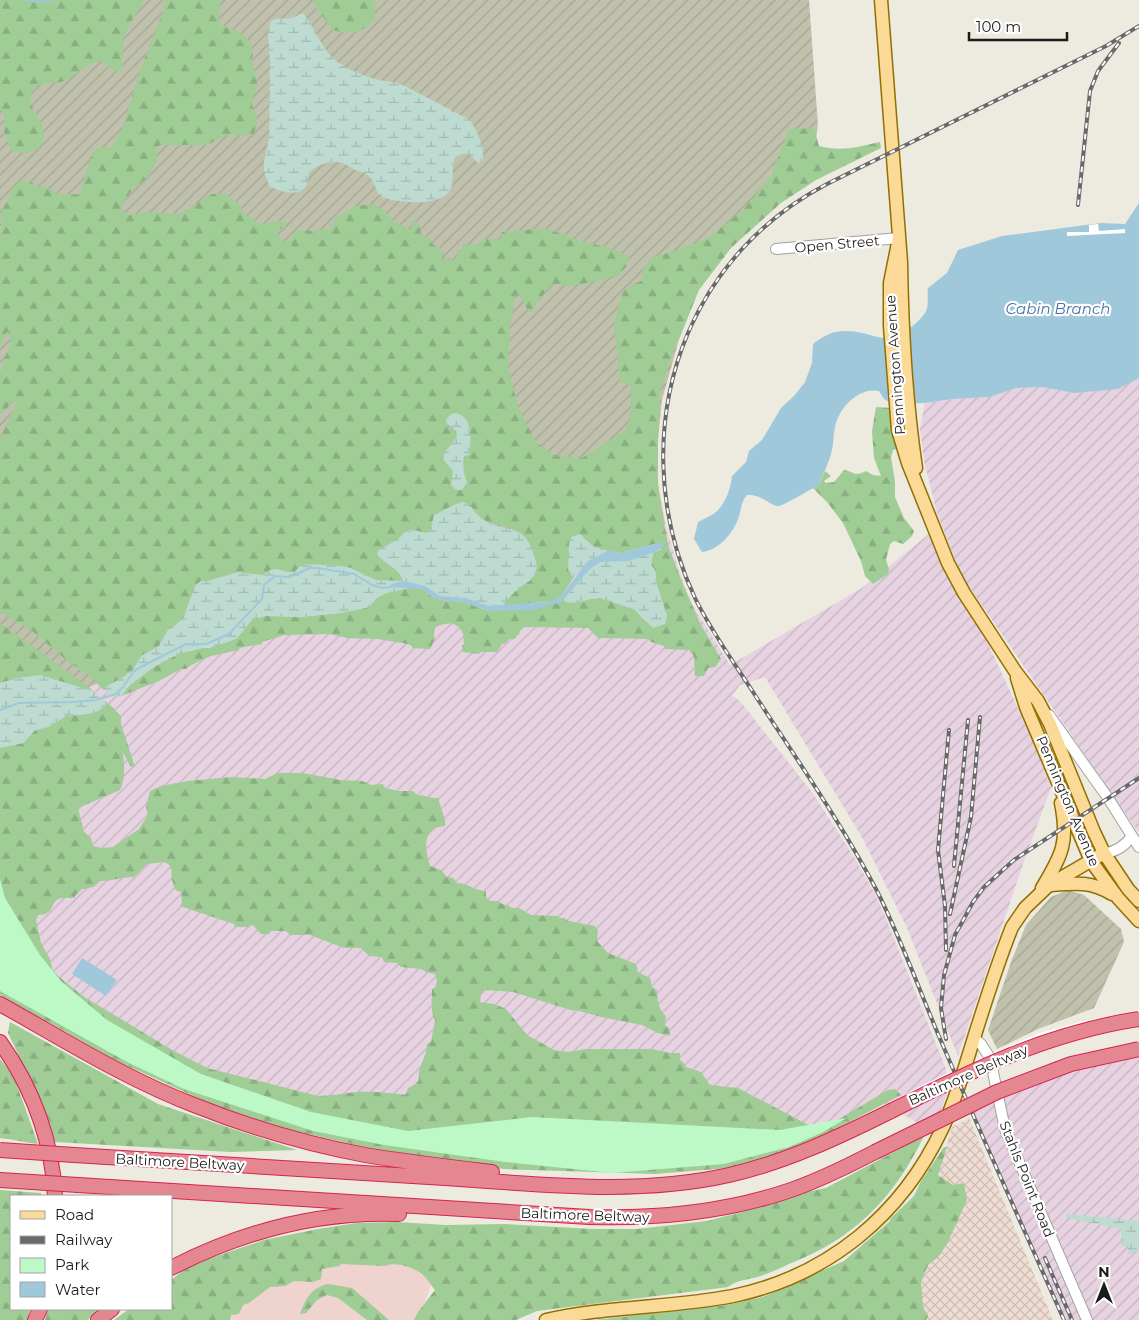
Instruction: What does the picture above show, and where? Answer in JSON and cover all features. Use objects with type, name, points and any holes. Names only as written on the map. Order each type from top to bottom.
[{"type":"highway","points":[[0,1004],[158,1090],[193,1105],[277,1134],[365,1155],[465,1169],[587,1182],[655,1186]]},
{"type":"highway","name":"Baltimore Beltway","points":[[0,1150],[559,1185],[655,1186],[728,1175],[773,1163],[810,1149],[986,1064],[1026,1048],[1090,1029],[1139,1019]]},
{"type":"highway","points":[[0,1042],[22,1077],[41,1120],[51,1163],[55,1195]]},
{"type":"highway","name":"Baltimore Beltway","points":[[0,1180],[589,1217],[660,1217],[697,1213],[732,1207],[785,1192],[821,1178],[997,1092],[1071,1064],[1139,1049]]},
{"type":"highway","points":[[172,1268],[211,1248],[239,1238],[294,1222],[326,1217],[383,1214],[624,1220],[660,1217]]},
{"type":"highway","points":[[98,1320],[111,1310]]},
{"type":"main road","name":"Pennington Avenue","points":[[881,0],[899,238],[890,283],[897,326],[903,410],[910,428],[919,488],[937,540],[948,563],[964,593],[1015,671],[1038,701],[1053,732],[1094,832],[1128,889],[1139,901]]},
{"type":"main road","name":"Pennington Avenue","points":[[1015,671],[1026,707],[1091,861],[1118,898],[1139,921]]},
{"type":"main road","points":[[1036,896],[1059,859],[1064,846],[1063,813],[1057,779]]},
{"type":"main road","points":[[546,1320],[574,1314],[732,1296],[767,1287],[799,1274],[829,1258],[854,1241],[878,1220],[900,1196],[918,1173],[931,1151],[948,1114],[1012,927],[1025,908],[1049,885],[1105,853]]},
{"type":"main road","points":[[1049,885],[1071,883],[1092,885],[1101,887],[1118,898]]},
{"type":"street","name":"Open Street","points":[[776,249],[899,238]]},
{"type":"street","points":[[1038,701],[1063,733],[1108,798],[1139,847]]},
{"type":"street","points":[[1105,853],[1118,850],[1132,836]]},
{"type":"street","name":"Stahls Point Road","points":[[974,1038],[981,1044],[990,1058],[1005,1129],[1086,1320]]},
{"type":"shaded area","points":[[105,0],[809,0],[818,126],[813,153],[693,290],[662,400],[658,439],[658,485],[665,523],[658,536],[597,557],[363,585],[67,695],[0,704],[0,19]]},
{"type":"shaded area","points":[[1139,378],[1139,833],[961,575],[937,513],[924,461],[920,428],[925,403],[990,397],[1016,388],[1042,387],[1074,393]]},
{"type":"shaded area","points":[[665,523],[679,571],[692,604],[730,665],[862,588],[929,534],[940,562],[984,635],[1034,743],[1051,788],[1024,861],[958,1056],[907,928],[863,839],[765,677],[740,685],[732,696],[740,701],[814,795],[874,892],[946,1069],[948,1091],[933,1131],[880,1102],[847,1118],[780,1130],[408,1131],[201,1074],[107,1020],[61,981],[40,955],[0,879],[0,704],[118,675],[363,585],[658,536]]},
{"type":"shaded area","points":[[1068,890],[1084,895],[1121,929],[1124,942],[1094,1008],[1038,1029],[997,1049],[988,1030],[1011,962],[1026,925],[1051,897]]},
{"type":"shaded area","points":[[1139,1049],[1139,1320],[1064,1320],[971,1109],[997,1092]]},
{"type":"shaded area","points":[[969,1118],[1053,1320],[867,1320],[946,1148],[952,1127]]},
{"type":"shaded area","points":[[441,1258],[418,1320],[166,1320],[322,1262]]},
{"type":"green space","points":[[0,0],[144,0],[127,29],[123,40],[122,71],[114,71],[102,61],[95,62],[67,80],[40,85],[33,90],[31,101],[43,127],[44,134],[43,141],[37,148],[28,153],[12,151],[5,134],[4,118],[0,109]]},
{"type":"green space","points":[[165,0],[223,0],[220,5],[219,24],[241,34],[252,47],[252,61],[257,84],[252,105],[256,113],[257,125],[252,135],[227,135],[207,145],[160,145],[157,148],[157,161],[148,177],[133,189],[124,201],[121,210],[129,215],[148,212],[180,214],[212,194],[227,194],[241,206],[242,212],[261,224],[279,221],[287,222],[285,228],[276,232],[282,241],[290,241],[291,237],[298,230],[314,231],[323,228],[330,230],[335,219],[355,206],[374,204],[388,214],[391,219],[408,229],[413,224],[412,220],[416,220],[420,226],[421,237],[429,236],[432,244],[441,248],[440,252],[444,253],[444,260],[450,258],[455,260],[458,254],[456,251],[462,249],[463,243],[471,246],[485,239],[501,239],[502,232],[545,228],[629,256],[627,266],[616,277],[572,286],[553,284],[539,299],[531,312],[527,309],[521,297],[515,295],[510,327],[508,367],[518,407],[536,442],[554,455],[582,458],[626,430],[631,409],[631,386],[620,381],[614,324],[623,292],[643,280],[643,269],[653,257],[708,238],[743,210],[771,176],[789,129],[814,128],[819,146],[827,148],[850,148],[880,142],[881,148],[816,180],[781,203],[731,248],[699,290],[677,341],[660,391],[657,471],[660,504],[669,548],[684,587],[701,625],[721,659],[715,667],[708,668],[704,676],[695,676],[694,656],[689,650],[665,649],[664,646],[651,642],[648,639],[598,638],[588,628],[525,627],[520,630],[519,635],[515,639],[509,639],[506,643],[502,644],[497,652],[481,652],[479,654],[463,652],[462,632],[456,625],[447,624],[435,627],[435,639],[430,649],[412,648],[408,644],[378,639],[347,638],[329,634],[285,635],[262,642],[262,644],[211,656],[159,681],[121,696],[129,686],[152,668],[178,654],[199,648],[209,648],[237,638],[252,620],[265,616],[300,617],[341,613],[369,607],[377,598],[386,593],[413,587],[422,589],[440,600],[464,602],[488,611],[558,603],[564,599],[565,602],[581,602],[600,598],[634,609],[645,621],[667,616],[657,585],[655,570],[651,565],[653,553],[661,549],[658,543],[621,553],[594,547],[585,538],[571,575],[574,577],[562,595],[554,601],[503,606],[507,599],[518,589],[523,535],[511,528],[488,522],[480,517],[470,505],[458,503],[434,515],[431,528],[425,534],[413,530],[378,551],[383,562],[397,570],[403,581],[376,580],[351,568],[340,566],[306,564],[299,567],[295,572],[277,569],[270,570],[263,575],[238,572],[208,581],[201,581],[195,586],[183,619],[167,631],[159,646],[141,656],[132,671],[102,689],[91,676],[70,663],[32,631],[0,612],[0,438],[19,398],[0,414],[0,375],[11,343],[8,331],[0,348],[1,212],[9,198],[11,189],[21,181],[45,187],[60,195],[80,194],[92,153],[100,147],[112,147],[123,127],[140,70],[162,15]],"holes":[[[447,425],[470,429],[464,462],[467,483],[451,485],[453,471],[443,459],[444,453],[457,435]]]},
{"type":"green space","points":[[314,0],[375,0],[375,18],[370,25],[358,32],[333,30],[316,8]]},
{"type":"green space","points":[[304,14],[327,51],[340,64],[379,80],[401,84],[470,120],[482,146],[482,164],[478,163],[469,154],[461,154],[456,157],[453,166],[451,188],[447,194],[428,202],[405,202],[383,197],[379,194],[371,178],[366,174],[336,162],[322,165],[309,172],[304,189],[295,193],[283,192],[269,186],[264,171],[264,161],[269,139],[270,64],[268,33],[271,21],[274,19],[288,19]]},
{"type":"green space","points":[[876,407],[891,408],[897,449],[893,450],[891,457],[895,497],[904,518],[914,531],[912,536],[903,544],[894,541],[890,544],[886,560],[889,569],[888,574],[873,584],[865,576],[861,561],[843,523],[827,502],[813,488],[818,486],[825,471],[831,476],[824,481],[826,483],[834,482],[844,470],[857,474],[866,471],[873,475],[881,476],[874,458],[872,431]]},
{"type":"green space","points":[[453,413],[460,414],[465,418],[468,422],[470,434],[470,453],[464,456],[463,463],[467,483],[462,490],[456,490],[451,485],[453,471],[443,459],[446,451],[455,440],[457,433],[446,422],[447,417]]},
{"type":"green space","points":[[464,502],[487,522],[521,534],[526,538],[535,558],[535,574],[503,606],[488,606],[466,598],[440,596],[425,586],[391,587],[413,587],[386,593],[377,598],[369,607],[341,613],[300,617],[265,616],[252,620],[237,638],[228,642],[178,654],[152,667],[129,686],[121,696],[114,697],[102,689],[132,671],[141,656],[159,646],[167,631],[183,619],[195,586],[201,581],[208,581],[238,572],[263,575],[270,570],[277,569],[295,572],[299,567],[306,564],[340,566],[351,568],[376,580],[403,581],[399,573],[377,554],[378,551],[398,539],[407,530],[428,532],[434,515],[453,505]]},
{"type":"green space","points":[[580,534],[594,547],[608,551],[588,561],[574,577],[568,570],[569,544],[571,537]]},
{"type":"green space","points":[[653,553],[651,565],[655,570],[657,585],[667,616],[665,624],[653,628],[634,609],[600,598],[574,603],[565,602],[564,599],[589,570],[600,562],[640,557]]},
{"type":"green space","points":[[0,623],[93,691],[18,678],[0,683]]},
{"type":"green space","points":[[40,675],[93,691],[108,703],[98,711],[66,716],[48,727],[35,730],[23,743],[0,748],[0,683]]},
{"type":"green space","points":[[108,703],[121,716],[121,724],[135,767],[130,766],[123,752],[124,776],[120,790],[78,808],[84,832],[91,838],[93,846],[102,848],[113,847],[139,829],[148,815],[146,807],[150,791],[161,786],[188,781],[231,777],[265,779],[278,773],[303,773],[340,780],[362,781],[371,785],[383,784],[385,788],[398,791],[413,791],[417,795],[438,798],[445,826],[437,828],[428,835],[426,846],[430,866],[441,870],[447,877],[453,878],[457,883],[486,891],[486,897],[490,901],[498,901],[512,908],[519,908],[531,915],[558,916],[568,921],[595,926],[598,931],[597,941],[608,953],[636,964],[638,972],[650,978],[652,987],[657,990],[660,1008],[666,1016],[665,1025],[669,1028],[670,1036],[658,1033],[642,1025],[574,1011],[513,992],[485,990],[481,995],[480,1002],[494,1004],[506,1009],[527,1035],[554,1050],[568,1052],[586,1049],[652,1049],[680,1053],[680,1060],[686,1067],[701,1072],[710,1085],[738,1088],[816,1129],[829,1125],[888,1090],[895,1089],[901,1095],[821,1137],[753,1164],[655,1174],[504,1169],[386,1152],[278,1127],[213,1105],[117,1061],[0,995],[0,748],[23,743],[35,730],[48,727],[66,716],[98,711]],"holes":[[[164,862],[171,868],[174,886],[177,891],[181,892],[182,902],[180,906],[234,924],[235,927],[253,925],[261,934],[269,934],[271,931],[286,931],[290,935],[310,935],[344,948],[361,948],[369,956],[382,957],[384,962],[397,963],[401,967],[421,969],[435,974],[437,981],[435,988],[432,989],[432,1013],[435,1020],[431,1042],[427,1044],[419,1070],[419,1080],[408,1088],[406,1095],[382,1092],[353,1092],[318,1096],[207,1068],[174,1051],[86,998],[53,971],[50,959],[41,943],[36,920],[38,915],[48,913],[57,900],[61,898],[75,898],[82,889],[92,887],[100,881],[134,877],[147,864]]]},
{"type":"green space","points":[[0,879],[5,898],[40,955],[61,981],[107,1020],[201,1074],[311,1112],[408,1131],[532,1117],[780,1130],[847,1118],[821,1133],[789,1147],[724,1164],[612,1173],[505,1162],[384,1145],[313,1131],[184,1089],[127,1062],[0,991]]},
{"type":"green space","points":[[10,1022],[158,1104],[297,1150],[231,1152],[55,1142],[37,1094],[8,1033]]},
{"type":"green space","points":[[0,1059],[14,1077],[38,1144],[0,1138]]},
{"type":"green space","points":[[924,1136],[899,1179],[870,1214],[852,1229],[812,1254],[769,1273],[738,1282],[728,1287],[537,1311],[516,1320],[414,1320],[435,1290],[422,1274],[399,1264],[385,1266],[341,1264],[322,1269],[321,1279],[313,1282],[294,1281],[285,1286],[270,1287],[249,1303],[243,1305],[239,1314],[231,1315],[230,1320],[114,1320],[128,1310],[172,1310],[172,1279],[190,1265],[264,1240],[318,1229],[357,1223],[397,1222],[446,1225],[505,1224],[593,1229],[637,1229],[707,1221],[826,1188]]},
{"type":"green space","points":[[944,1147],[947,1147],[938,1175],[953,1185],[964,1183],[967,1200],[947,1244],[938,1257],[928,1265],[921,1282],[923,1307],[928,1316],[926,1320],[595,1320],[727,1305],[763,1297],[844,1261],[890,1221],[914,1196],[920,1183]]},
{"type":"green space","points":[[0,1190],[41,1193],[41,1195],[10,1195],[10,1310],[30,1310],[27,1320],[0,1320]]},
{"type":"green space","points":[[1067,1214],[1139,1221],[1139,1250],[1128,1255],[1128,1247],[1121,1246],[1121,1229],[1067,1218]]},
{"type":"green space","points":[[328,1284],[352,1288],[389,1320],[367,1320],[338,1298],[327,1295],[317,1300],[306,1313],[300,1314],[313,1291]]},
{"type":"green space","points":[[48,1310],[99,1310],[88,1320],[45,1320]]},
{"type":"water","name":"Cabin Branch","points":[[1139,203],[1139,378],[1118,389],[1074,393],[1042,387],[1016,388],[990,397],[925,403],[892,404],[884,399],[879,391],[864,392],[845,406],[837,420],[831,455],[818,486],[779,506],[760,497],[747,495],[734,529],[720,544],[708,551],[702,552],[694,539],[698,522],[712,515],[720,508],[730,487],[732,476],[746,462],[749,451],[762,440],[781,408],[805,382],[812,363],[813,344],[832,333],[852,331],[886,338],[909,329],[926,311],[928,288],[947,273],[958,250],[1002,236],[1101,223],[1125,224]]},
{"type":"water","points":[[663,543],[664,546],[653,553],[628,561],[600,562],[589,570],[564,599],[558,603],[532,610],[488,611],[464,602],[434,598],[422,589],[391,587],[391,584],[403,581],[425,586],[440,596],[466,598],[488,606],[549,602],[562,595],[588,561],[608,551],[621,553]]},
{"type":"water","points":[[82,958],[117,980],[106,996],[72,974]]},
{"type":"pier","points":[[1098,224],[1099,231],[1125,229],[1125,233],[1067,236],[1067,232],[1089,232],[1089,225]]},
{"type":"pier","points":[[1139,1010],[1139,1021],[1046,1044],[893,1114],[887,1104],[975,1060],[1040,1033],[1080,1022]]},
{"type":"waterway","points":[[26,0],[40,2],[53,0]]},
{"type":"waterway","name":"Cabin Branch","points":[[0,710],[19,703],[75,702],[96,700],[116,694],[134,671],[141,667],[186,644],[206,644],[229,634],[262,599],[264,585],[275,576],[289,577],[310,568],[318,568],[354,574],[372,585],[382,588],[391,587]]},
{"type":"railway","points":[[1064,1320],[969,1106],[877,891],[833,815],[722,646],[695,598],[672,534],[663,466],[664,432],[668,399],[676,365],[699,309],[728,266],[763,229],[804,197],[827,184],[1106,46],[1139,26]]},
{"type":"railway","points":[[1078,205],[1090,91],[1098,71],[1119,43]]},
{"type":"railway","points":[[950,914],[971,817],[980,717]]},
{"type":"railway","points":[[954,866],[968,720]]},
{"type":"railway","points":[[946,950],[945,906],[938,850],[949,730]]},
{"type":"railway","points":[[946,1039],[941,1008],[944,975],[955,935],[973,902],[984,887],[1014,860],[1139,778]]},
{"type":"railway","points":[[1045,1258],[1072,1320]]}]
